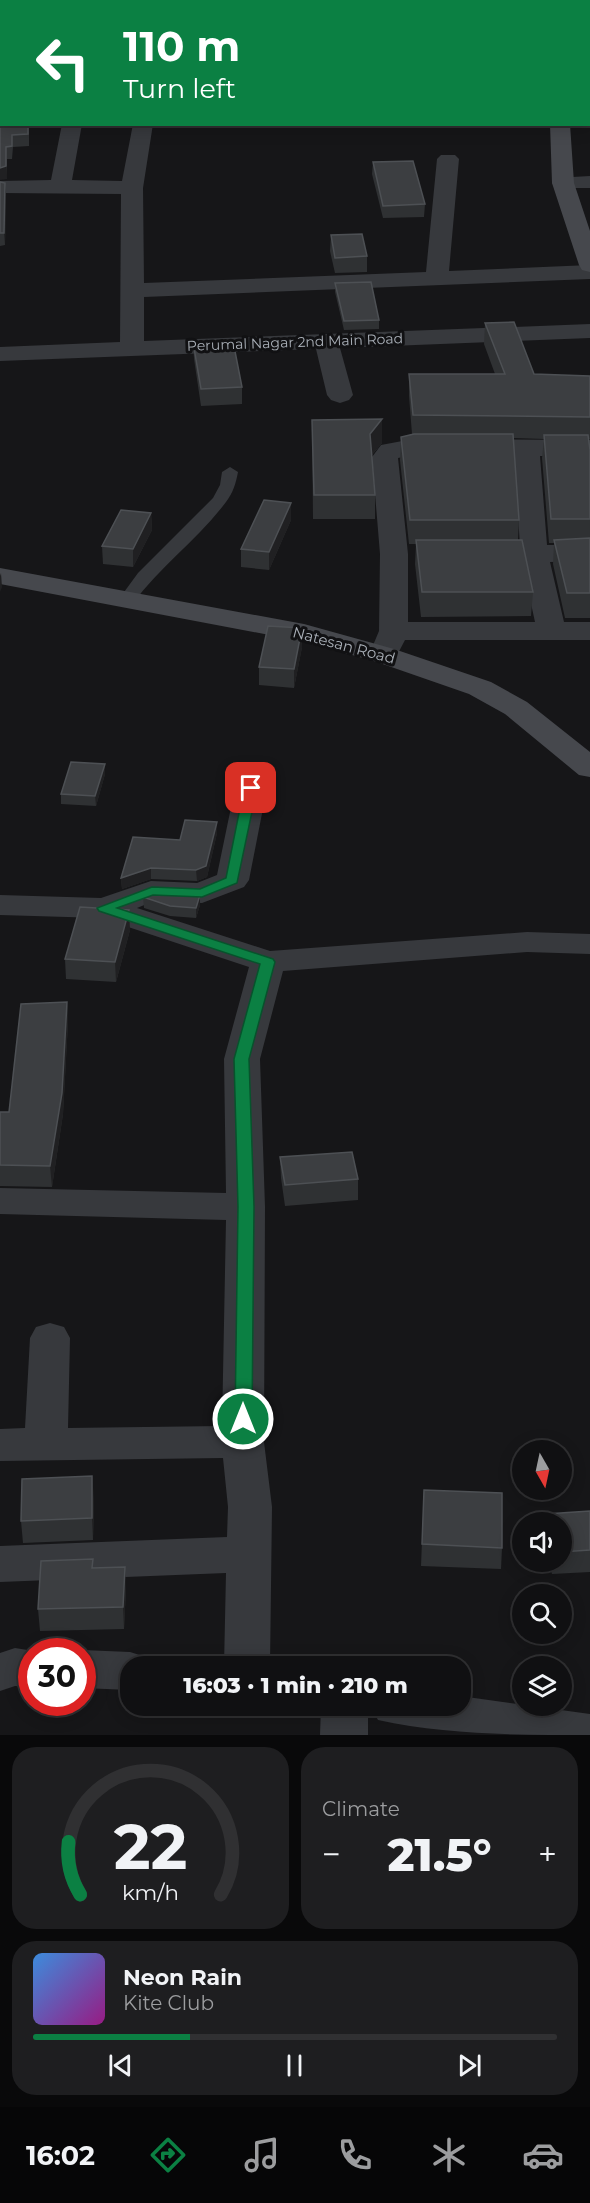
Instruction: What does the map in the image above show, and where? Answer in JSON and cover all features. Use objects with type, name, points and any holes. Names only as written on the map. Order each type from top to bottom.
[{"type":"street","points":[[60,186],[72,126]]},
{"type":"street","points":[[132,349],[130,291],[132,188],[143,126]]},
{"type":"street","points":[[130,291],[437,276],[590,264],[563,183],[561,126]]},
{"type":"street","points":[[437,276],[448,159]]},
{"type":"street","points":[[563,183],[590,182]]},
{"type":"street","points":[[0,187],[132,188]]},
{"type":"street","name":"Perumal Nagar 2nd Main Road","points":[[0,354],[590,331]]},
{"type":"street","points":[[326,341],[340,395]]},
{"type":"street","points":[[590,448],[414,447],[390,451],[385,457],[406,554],[389,643],[551,631],[590,631]]},
{"type":"street","points":[[527,449],[534,554],[551,631]]},
{"type":"street","points":[[488,554],[590,553]]},
{"type":"street","name":"Natesan Road","points":[[0,576],[304,633],[389,643],[516,708],[590,768]]},
{"type":"street","points":[[104,908],[152,891],[202,893],[232,880],[251,788]]},
{"type":"street","points":[[0,904],[104,908],[268,962],[527,942],[590,944]]},
{"type":"street","points":[[247,1656],[250,1507],[243,1442],[246,1207],[242,1059],[268,962]]},
{"type":"street","points":[[0,1201],[246,1207]]},
{"type":"street","points":[[46,1444],[50,1338]]},
{"type":"street","points":[[0,1445],[243,1442]]},
{"type":"street","points":[[0,1564],[249,1554]]},
{"type":"street","points":[[0,1672],[18,1667]]},
{"type":"street","points":[[96,1670],[120,1671]]},
{"type":"street","points":[[344,1735],[345,1716]]},
{"type":"street","points":[[464,1716],[590,1734]]},
{"type":"lane","points":[[127,599],[144,577],[220,500],[228,485],[230,472]]},
{"type":"building","points":[[0,126],[28,126],[28,134],[12,135],[12,146],[6,147],[6,166],[0,168]]},
{"type":"building","points":[[413,161],[425,204],[383,206],[373,162]]},
{"type":"building","points":[[0,182],[5,183],[4,233],[0,233]]},
{"type":"building","points":[[362,234],[367,256],[335,258],[331,235]]},
{"type":"building","points":[[371,282],[379,320],[344,321],[335,283]]},
{"type":"building","points":[[514,322],[534,374],[590,376],[590,417],[413,415],[409,374],[505,374],[485,323]]},
{"type":"building","points":[[233,341],[242,387],[201,389],[193,342]]},
{"type":"building","points":[[382,419],[370,434],[375,495],[314,495],[312,420]]},
{"type":"building","points":[[414,434],[513,434],[519,520],[410,520],[401,437]]},
{"type":"building","points":[[544,435],[588,435],[590,519],[551,519]]},
{"type":"building","points":[[264,500],[291,503],[269,552],[241,549]]},
{"type":"building","points":[[121,510],[151,513],[133,549],[102,546]]},
{"type":"building","points":[[590,538],[590,593],[567,593],[554,540]]},
{"type":"building","points":[[416,540],[522,540],[533,592],[422,592]]},
{"type":"building","points":[[268,626],[302,628],[294,669],[259,667]]},
{"type":"building","points":[[71,762],[105,764],[95,796],[61,794]]},
{"type":"building","points":[[185,820],[217,822],[206,866],[196,870],[151,868],[121,878],[133,837],[180,840]]},
{"type":"building","points":[[154,893],[200,895],[196,908],[170,906],[143,897]]},
{"type":"building","points":[[80,907],[129,910],[115,962],[65,959]]},
{"type":"building","points":[[67,1002],[62,1093],[50,1166],[0,1165],[0,1112],[9,1112],[21,1004]]},
{"type":"building","points":[[352,1152],[358,1179],[285,1185],[280,1157]]},
{"type":"building","points":[[92,1476],[92,1518],[21,1521],[22,1479]]},
{"type":"building","points":[[424,1490],[502,1493],[502,1548],[422,1544]]},
{"type":"building","points":[[590,1511],[590,1550],[572,1551],[572,1512]]},
{"type":"building","points":[[93,1559],[92,1568],[125,1567],[123,1607],[38,1609],[41,1561]]},
{"type":"route","points":[[243,1419],[246,1207],[242,1059],[268,962],[104,908],[152,891],[202,893],[232,880],[251,788]]}]
